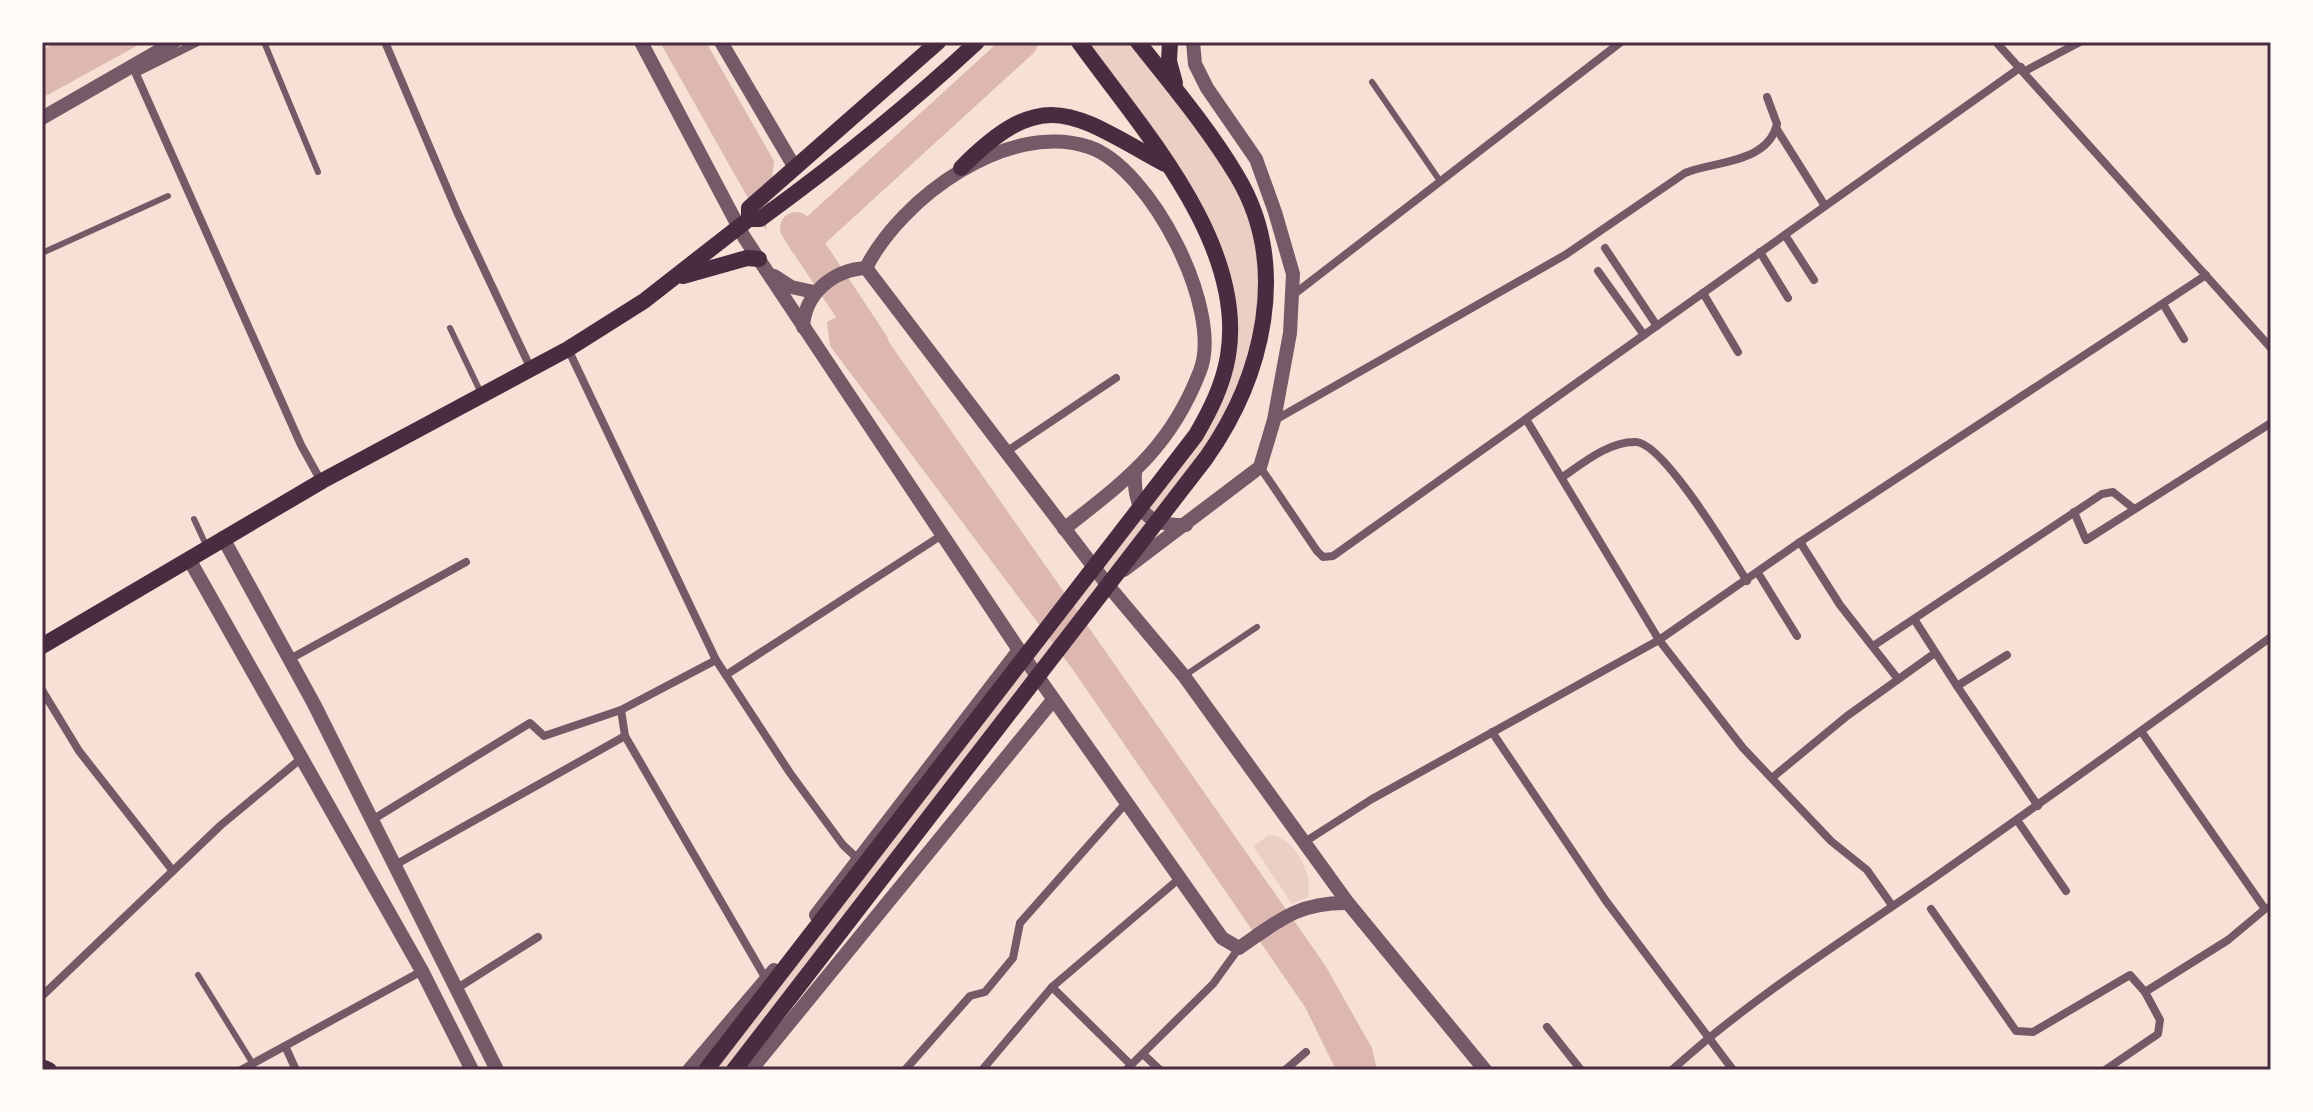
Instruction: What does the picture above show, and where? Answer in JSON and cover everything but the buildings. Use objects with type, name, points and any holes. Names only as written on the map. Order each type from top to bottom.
[{"type":"main road","points":[[42,646],[322,481],[568,349],[674,279],[749,218],[793,170],[938,42]]},
{"type":"main road","points":[[749,218],[806,186],[914,100],[977,42]]},
{"type":"main road","points":[[734,1070],[1198,470],[1235,414],[1254,369],[1263,327],[1264,255],[1256,220],[1237,176],[1138,42]]},
{"type":"main road","points":[[1170,42],[1169,61],[1178,94]]},
{"type":"main road","points":[[706,1070],[1196,435],[1217,397],[1229,354],[1229,317],[1216,255],[1171,168],[1080,43]]},
{"type":"main road","points":[[961,168],[1000,131],[1019,120],[1075,116],[1171,168]]},
{"type":"main road","points":[[674,279],[732,261],[759,259]]},
{"type":"main road","points":[[42,1067],[49,1070]]},
{"type":"street","points":[[134,69],[174,42]]},
{"type":"street","points":[[42,118],[134,69],[198,42]]},
{"type":"street","points":[[385,42],[458,214],[531,369]]},
{"type":"street","points":[[641,42],[749,218],[759,259],[1019,650],[1222,938],[1245,944]]},
{"type":"street","points":[[721,42],[793,170]]},
{"type":"street","points":[[1106,583],[1187,525],[1260,467],[1274,420],[1290,333],[1293,274],[1288,251],[1256,159],[1207,88],[1195,64],[1193,42]]},
{"type":"street","points":[[1292,295],[1621,42]]},
{"type":"street","points":[[1260,467],[1317,551],[1328,558],[2023,69],[2080,42]]},
{"type":"street","points":[[2001,43],[2271,348]]},
{"type":"street","points":[[134,69],[301,445],[322,481]]},
{"type":"street","points":[[1274,420],[1565,255],[1685,173],[1704,165],[1737,162],[1764,144],[1776,128],[1777,119],[1767,97]]},
{"type":"street","points":[[1776,128],[1825,206]]},
{"type":"street","points":[[866,268],[873,254],[904,219],[961,168],[1021,143],[1054,139],[1092,148],[1126,175],[1178,246],[1203,309],[1206,338],[1201,369],[1178,417],[1147,462],[1064,529]]},
{"type":"street","points":[[1785,235],[1814,280]]},
{"type":"street","points":[[1605,248],[1657,326]]},
{"type":"street","points":[[1760,252],[1788,298]]},
{"type":"street","points":[[803,327],[806,308],[816,290],[850,269],[866,268]]},
{"type":"street","points":[[866,268],[1106,583],[1184,676],[1302,844],[1485,1070]]},
{"type":"street","points":[[1598,271],[1644,335]]},
{"type":"street","points":[[772,275],[791,287],[816,290]]},
{"type":"street","points":[[1302,844],[1372,799],[1659,640],[1800,542],[2206,275]]},
{"type":"street","points":[[1703,293],[1738,352]]},
{"type":"street","points":[[2163,304],[2184,339]]},
{"type":"street","points":[[568,349],[716,660],[790,773],[843,845],[858,859]]},
{"type":"street","points":[[1006,452],[1116,378]]},
{"type":"street","points":[[1526,419],[1564,476],[1659,640],[1743,748],[1831,841],[1867,870],[1891,904]]},
{"type":"street","points":[[2074,512],[2086,540],[2271,423]]},
{"type":"street","points":[[1564,476],[1616,446],[1636,442],[1645,445],[1685,487],[1747,581]]},
{"type":"street","points":[[1135,473],[1134,495],[1145,514],[1164,525],[1187,525]]},
{"type":"street","points":[[1873,646],[2074,512],[2113,492],[2133,508]]},
{"type":"street","points":[[726,675],[942,535]]},
{"type":"street","points":[[223,538],[290,659],[497,1070]]},
{"type":"street","points":[[1800,542],[1840,605],[1898,679]]},
{"type":"street","points":[[189,559],[422,971],[472,1070]]},
{"type":"street","points":[[290,659],[466,562]]},
{"type":"street","points":[[1758,573],[1797,636]]},
{"type":"street","points":[[1914,619],[2038,806]]},
{"type":"street","points":[[1672,1070],[1707,1039],[1891,904],[2038,806],[2271,637]]},
{"type":"street","points":[[689,1070],[766,979],[1019,650]]},
{"type":"street","points":[[1773,777],[1935,653]]},
{"type":"street","points":[[1957,686],[2007,655]]},
{"type":"street","points":[[372,820],[530,723],[544,736],[621,710],[716,660]]},
{"type":"street","points":[[42,690],[79,751],[173,871]]},
{"type":"street","points":[[751,1070],[1053,700]]},
{"type":"street","points":[[621,710],[625,736],[766,979]]},
{"type":"street","points":[[2141,731],[2268,907],[2228,940],[2145,992]]},
{"type":"street","points":[[1492,732],[1606,901],[1733,1070]]},
{"type":"street","points":[[395,865],[625,736]]},
{"type":"street","points":[[42,996],[252,797],[303,757]]},
{"type":"street","points":[[905,1070],[970,996],[985,992],[1013,958],[1020,923],[1126,803]]},
{"type":"street","points":[[2017,820],[2066,891]]},
{"type":"street","points":[[982,1070],[1052,987],[1180,878]]},
{"type":"street","points":[[1917,889],[1923,899]]},
{"type":"street","points":[[1052,987],[1129,1068],[1213,984],[1245,944],[1302,907],[1322,902],[1348,903]]},
{"type":"street","points":[[1931,909],[2016,1031],[2033,1032],[2130,975],[2145,992],[2160,1020],[2158,1034],[2105,1070]]},
{"type":"street","points":[[456,989],[538,937]]},
{"type":"street","points":[[241,1070],[422,971]]},
{"type":"street","points":[[1547,1027],[1581,1070]]},
{"type":"street","points":[[286,1048],[296,1070]]},
{"type":"street","points":[[1285,1070],[1306,1052]]},
{"type":"street","points":[[1143,1054],[1160,1070]]},
{"type":"lane","points":[[264,42],[318,172]]},
{"type":"lane","points":[[1372,82],[1440,181]]},
{"type":"lane","points":[[42,253],[168,196]]},
{"type":"lane","points":[[450,328],[482,395]]},
{"type":"lane","points":[[194,519],[207,547]]},
{"type":"lane","points":[[1184,676],[1257,627]]},
{"type":"lane","points":[[198,975],[253,1064]]},
{"type":"shaded area","points":[[57,42],[144,42],[42,98],[42,50]]},
{"type":"shaded area","points":[[660,42],[706,42],[774,161],[766,230]]},
{"type":"shaded area","points":[[1079,42],[1138,42],[1178,94],[1256,220],[1266,303],[1235,414],[734,1070],[706,1070],[1217,397],[1225,293],[1171,168]]},
{"type":"shaded area","points":[[859,305],[870,315],[1325,965],[1372,1048],[1377,1070],[1336,1070],[1305,1007],[1071,667],[830,346],[827,322]]},
{"type":"shaded area","points":[[1269,835],[1287,842],[1300,858],[1308,877],[1308,897],[1292,904],[1253,846]]},
{"type":"waterway","points":[[804,241],[1022,42]]},
{"type":"waterway","points":[[796,228],[873,344]]}]
